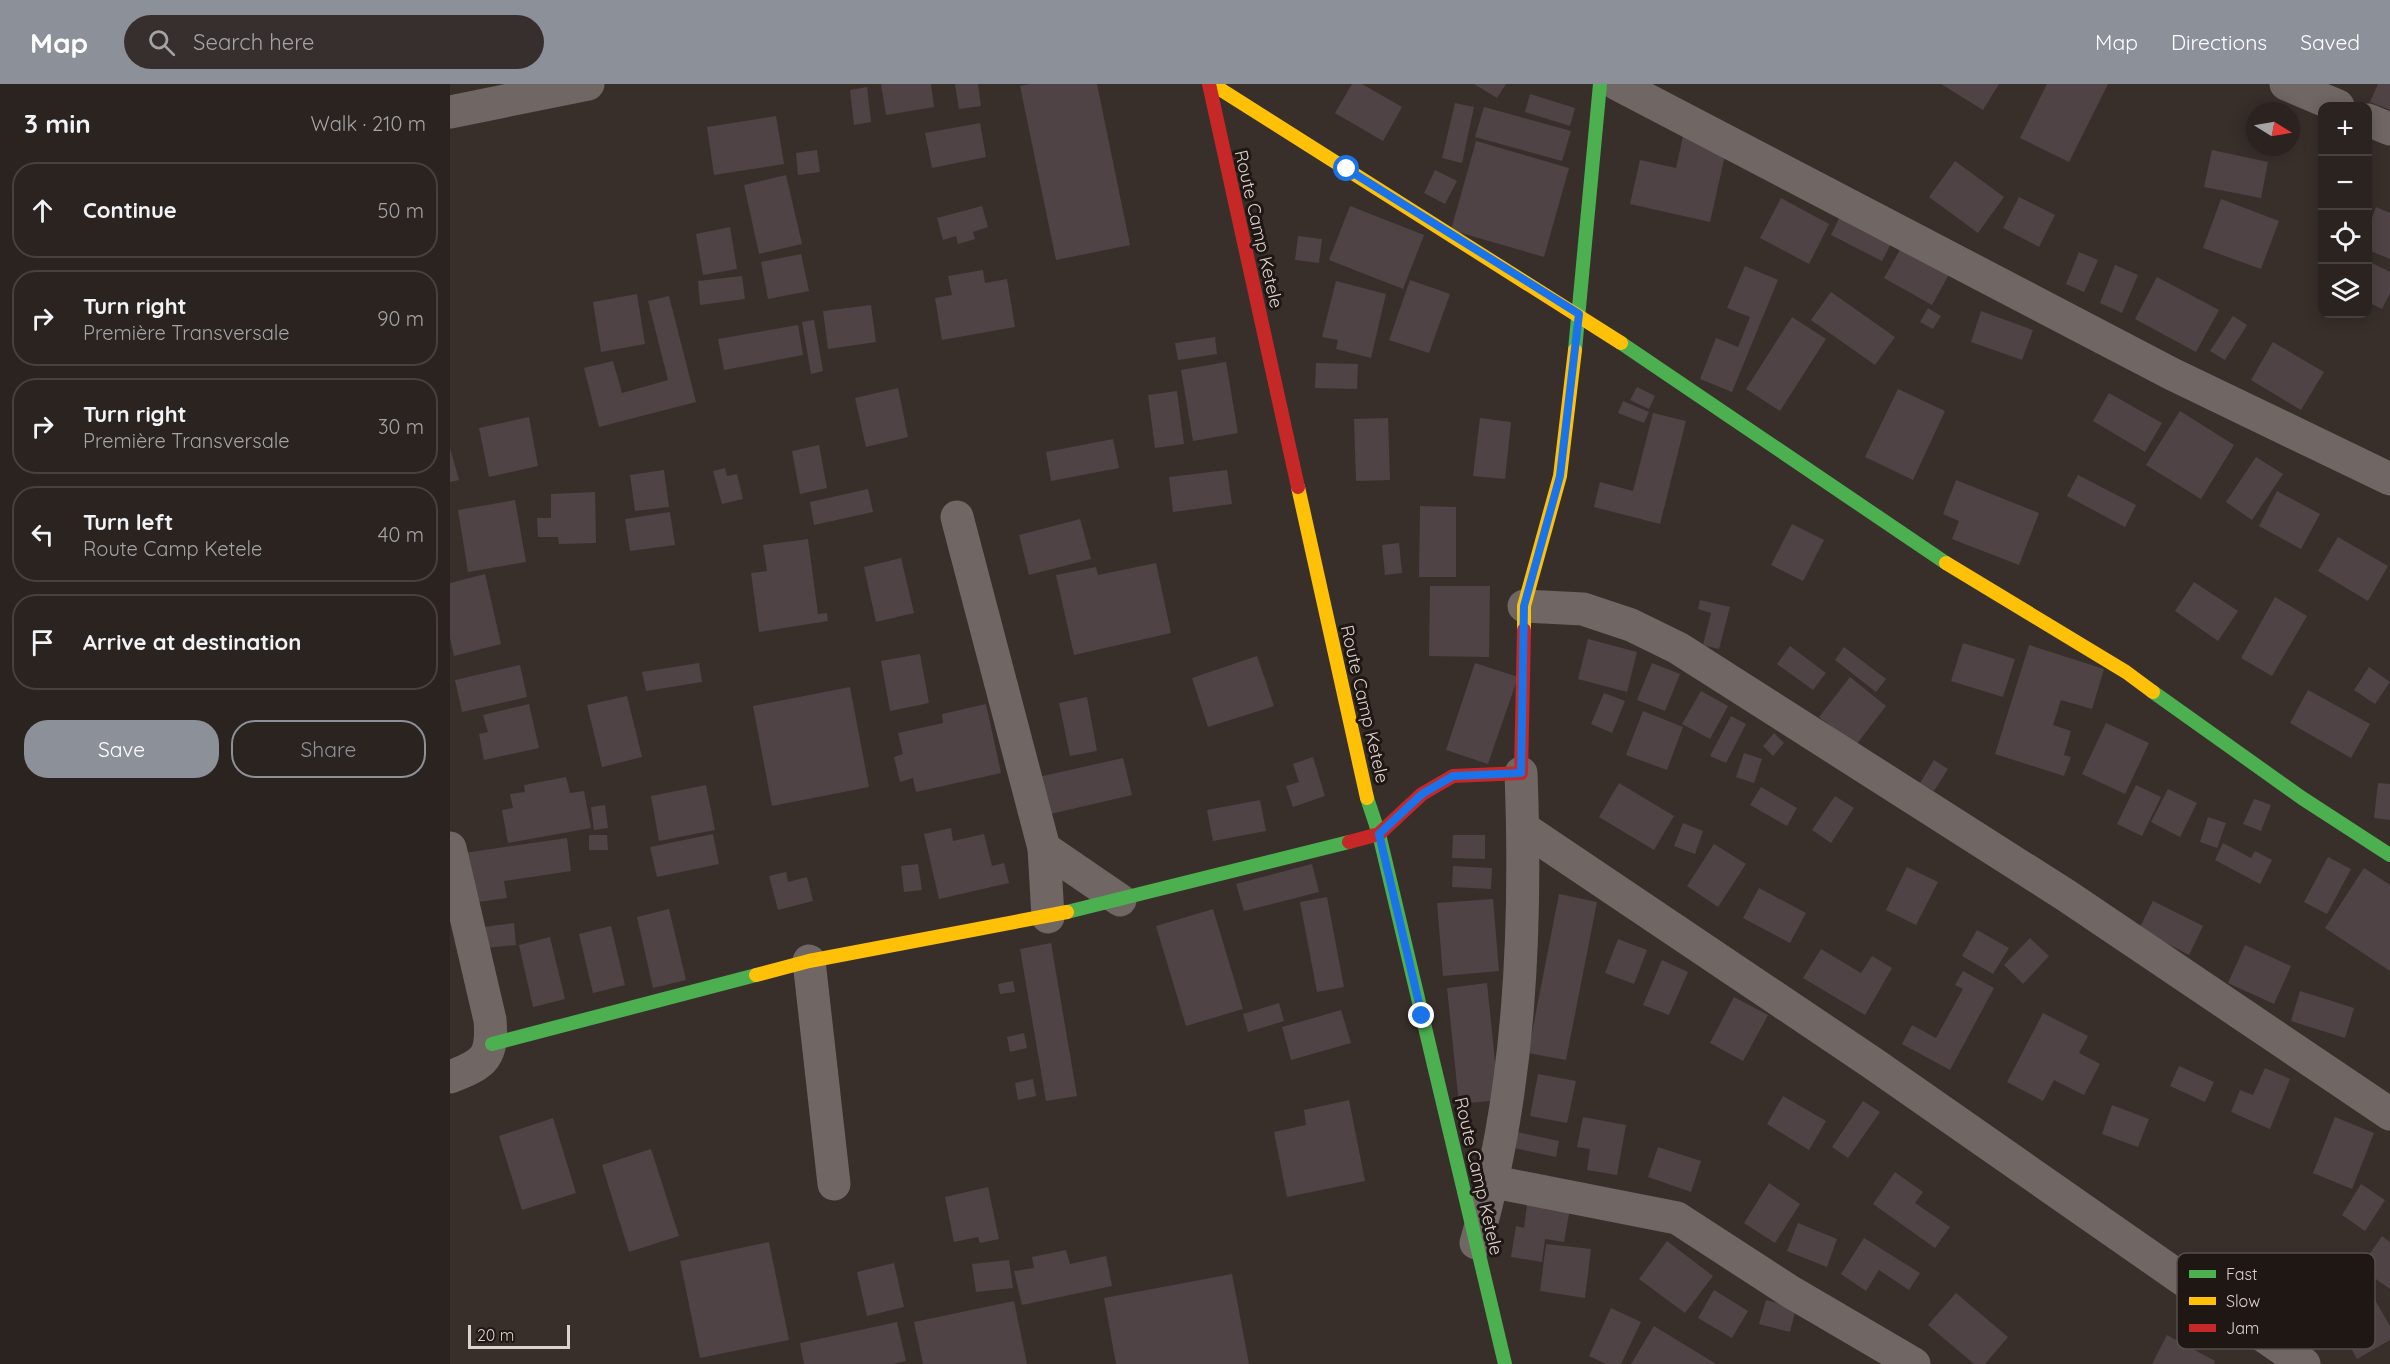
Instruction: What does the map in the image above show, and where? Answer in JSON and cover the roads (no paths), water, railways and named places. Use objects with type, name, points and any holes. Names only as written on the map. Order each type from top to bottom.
[{"type":"street","points":[[450,112],[588,84]]},
{"type":"street","points":[[1210,84],[1579,314],[1926,552],[2126,672],[2302,798],[2390,855]]},
{"type":"street","name":"Route Camp Ketele","points":[[1210,84],[1366,795],[1379,834],[1476,1243],[1508,1363]]},
{"type":"street","points":[[1476,1243],[1494,1182],[1519,1002],[1523,828],[1521,773],[1524,606],[1560,476],[1579,314],[1600,84]]},
{"type":"street","points":[[1617,84],[2172,374],[2390,479]]},
{"type":"street","points":[[2286,84],[2329,102]]},
{"type":"street","points":[[2372,122],[2390,129]]},
{"type":"street","points":[[957,517],[1044,848],[1048,917]]},
{"type":"street","points":[[1524,606],[1583,609],[1631,625],[1678,648],[2067,896],[2390,1114]]},
{"type":"street","points":[[492,1044],[809,961],[1048,917],[1379,834],[1422,794],[1453,776],[1521,773]]},
{"type":"street","points":[[1523,828],[1871,1062],[2177,1275]]},
{"type":"street","points":[[450,848],[490,1020],[492,1044],[485,1059],[472,1069],[450,1077]]},
{"type":"street","points":[[1044,848],[1120,900]]},
{"type":"street","points":[[809,961],[834,1184]]},
{"type":"street","points":[[1494,1182],[1677,1218],[1791,1292],[1914,1364]]},
{"type":"street","points":[[2282,1349],[2304,1364]]}]
